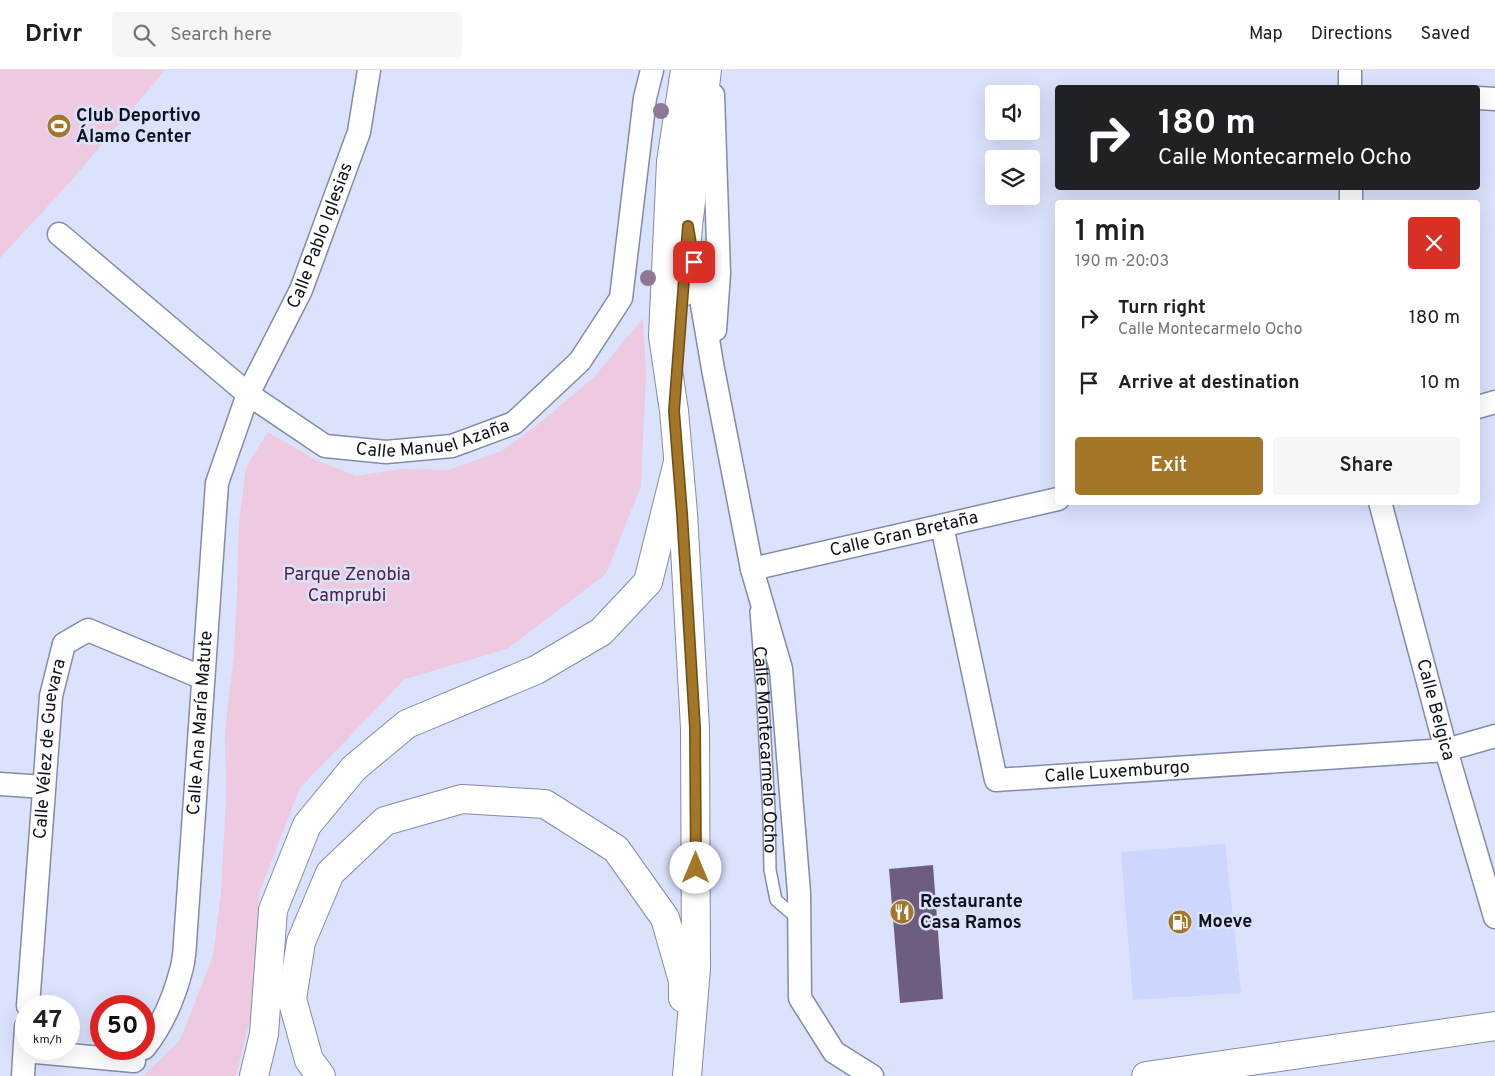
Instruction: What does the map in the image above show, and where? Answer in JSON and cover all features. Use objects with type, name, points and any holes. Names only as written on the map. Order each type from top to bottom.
[{"type":"main road","points":[[685,70],[671,162],[663,336],[674,411],[695,728],[696,968],[686,1076]]},
{"type":"main road","points":[[674,411],[688,226],[707,70]]},
{"type":"main road","points":[[254,1076],[264,1034],[273,910],[307,825],[354,768],[407,724],[536,670],[602,632],[648,582],[678,462]]},
{"type":"main road","points":[[322,1076],[309,1060],[292,999],[301,942],[330,873],[386,821],[462,799],[545,804],[616,849],[664,918],[683,981],[686,1076]]},
{"type":"main road","points":[[1146,1076],[1495,1026]]},
{"type":"street","name":"Calle Pablo Iglesias","points":[[248,394],[305,280],[359,132],[369,70]]},
{"type":"street","name":"Calle Manuel Azaña","points":[[59,234],[248,394],[325,446],[386,452],[452,446],[514,423],[580,361],[621,298],[645,98],[652,70]]},
{"type":"street","name":"Calle Montecarmelo Ocho","points":[[712,70],[718,273],[713,369]]},
{"type":"street","points":[[1350,70],[1350,85]]},
{"type":"street","points":[[1480,98],[1495,99]]},
{"type":"street","name":"Calle Montecarmelo Ocho","points":[[671,162],[688,226],[713,369],[752,569],[781,669],[799,893],[800,998],[834,1052],[872,1076]]},
{"type":"street","name":"Calle Ana María Matute","points":[[155,1034],[168,1006],[182,967],[202,678],[207,643],[217,483],[248,394]]},
{"type":"street","points":[[1480,406],[1495,402]]},
{"type":"street","name":"Calle Gran Bretaña","points":[[752,569],[1055,500]]},
{"type":"street","name":"Calle Belgica","points":[[1381,505],[1446,750],[1495,917]]},
{"type":"street","name":"Calle Luxemburgo","points":[[942,526],[996,780],[1446,750],[1495,736]]},
{"type":"street","name":"Calle Vélez de Guevara","points":[[29,995],[51,696],[64,644],[88,630],[202,678]]},
{"type":"street","points":[[0,784],[44,787]]},
{"type":"street","points":[[23,1076],[24,1060]]},
{"type":"street","name":"Calle Ana María Matute","points":[[110,1076],[134,1060]]},
{"type":"shaded area","name":"Moeve","points":[[1225,844],[1241,993],[1133,1000],[1121,852]]},
{"type":"green space","name":"Club Deportivo Álamo Center","points":[[0,70],[165,70],[71,181],[0,258]]},
{"type":"green space","name":"Parque Zenobia Camprubi","points":[[643,318],[646,373],[641,486],[606,574],[507,649],[405,679],[300,788],[259,893],[254,1004],[236,1076],[143,1076],[180,1040],[213,956],[221,893],[226,798],[225,730],[234,655],[239,522],[246,467],[268,432],[316,460],[356,476],[401,469],[448,470],[502,451],[541,422],[595,376]]},
{"type":"building","points":[[933,865],[943,999],[900,1003],[889,869]]},
{"type":"place","name":"Club Deportivo Álamo Center","points":[[59,126]]},
{"type":"place","name":"Restaurante Casa Ramos","points":[[902,912]]},
{"type":"place","name":"Moeve","points":[[1180,922]]},
{"type":"route","points":[[694,262],[688,226],[674,411],[695,728],[696,868]]}]
